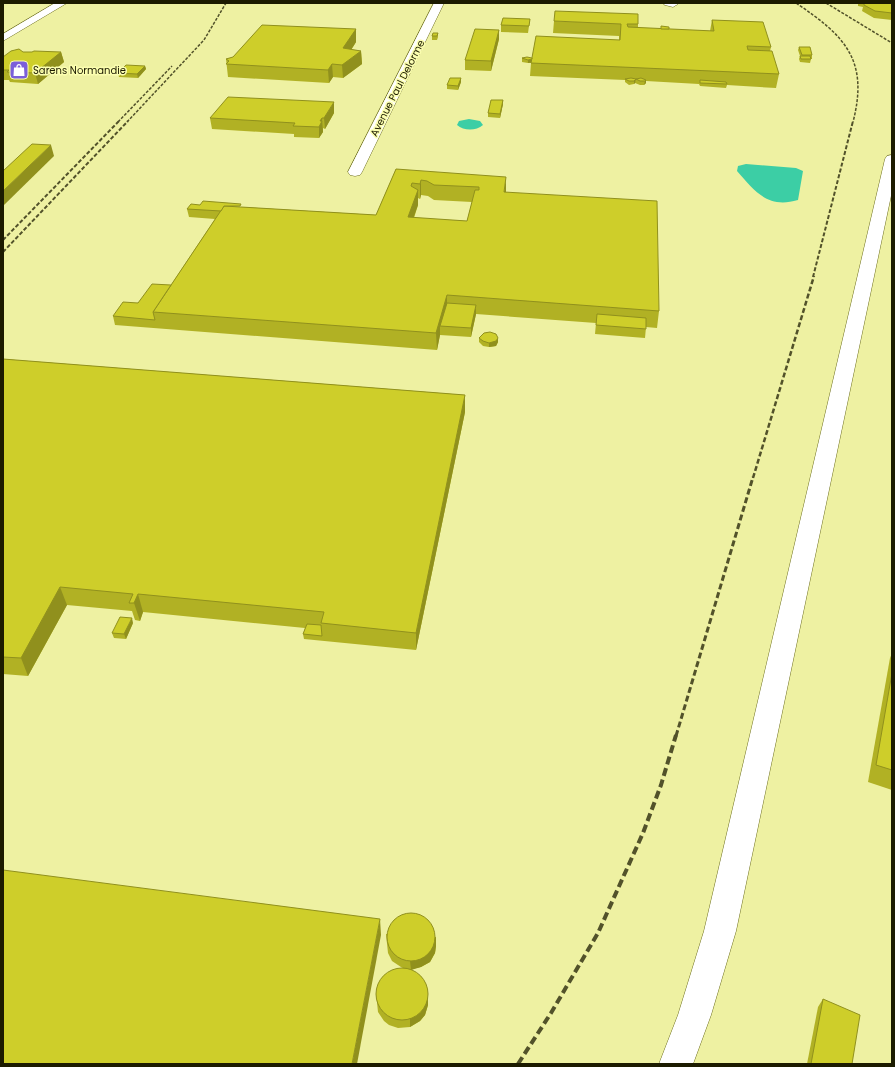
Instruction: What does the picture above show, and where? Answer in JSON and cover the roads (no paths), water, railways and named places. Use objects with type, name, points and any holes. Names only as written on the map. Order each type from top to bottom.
[{"type":"street","points":[[3,38],[62,3]]},
{"type":"street","name":"Avenue Paul Delorme","points":[[355,172],[438,3]]},
{"type":"street","points":[[676,1064],[702,994],[720,931],[892,159]]},
{"type":"railway","points":[[127,122],[204,40],[226,3]]},
{"type":"railway","points":[[796,3],[828,27],[840,39],[849,52],[855,66],[858,82],[857,100],[853,122]]},
{"type":"railway","points":[[826,3],[892,43]]},
{"type":"railway","points":[[118,122],[172,66]]},
{"type":"railway","points":[[3,240],[119,121]]},
{"type":"railway","points":[[3,252],[128,121]]},
{"type":"railway","points":[[813,277],[853,121]]},
{"type":"railway","points":[[753,478],[814,276]]},
{"type":"railway","points":[[676,736],[753,477]]},
{"type":"railway","points":[[518,1064],[551,1013],[598,933],[643,833],[661,785],[676,735]]},
{"type":"place","name":"Sarens Normandie","points":[[19,70]]}]
